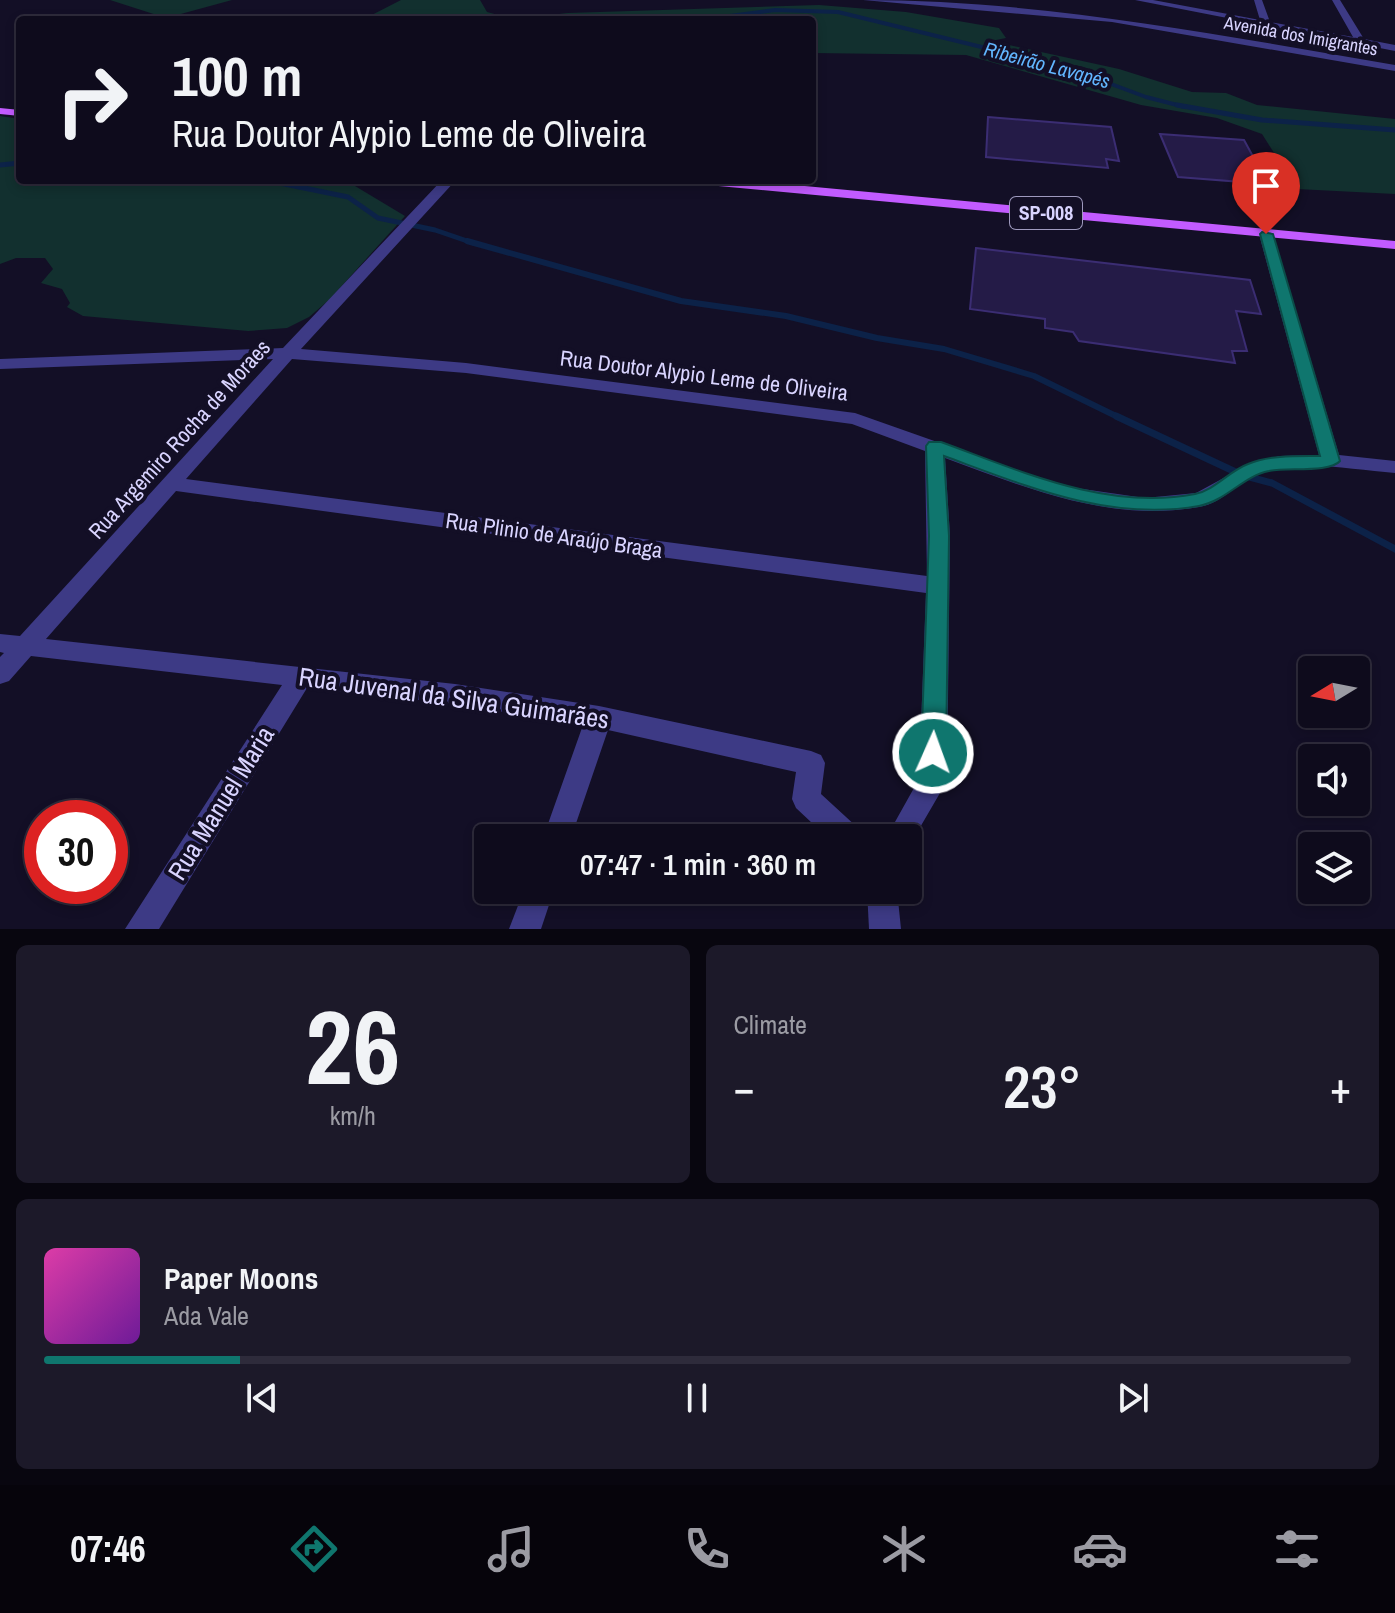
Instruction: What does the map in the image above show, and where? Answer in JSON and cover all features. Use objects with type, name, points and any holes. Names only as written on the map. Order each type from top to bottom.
[{"type":"main road","name":"SP-008","points":[[739,184],[1395,245]]},
{"type":"street","name":"Avenida dos Imigrantes","points":[[867,0],[1112,19],[1395,68]]},
{"type":"street","points":[[982,0],[1112,19]]},
{"type":"street","points":[[1139,0],[1182,4],[1266,25],[1395,48]]},
{"type":"street","points":[[1258,0],[1266,25]]},
{"type":"street","points":[[1336,0],[1361,43]]},
{"type":"street","name":"Rua Argemiro Rocha de Moraes","points":[[0,674],[288,353],[446,184]]},
{"type":"street","points":[[1266,234],[1331,461]]},
{"type":"street","name":"Rua Doutor Alypio Leme de Oliveira","points":[[0,364],[288,353],[466,368],[855,419],[1059,492],[1145,505],[1199,500],[1253,468],[1280,462],[1331,461],[1395,467]]},
{"type":"street","points":[[908,824],[933,781],[938,586],[935,446]]},
{"type":"street","name":"Rua Plinio de Araújo Braga","points":[[170,484],[938,586]]},
{"type":"street","name":"Rua Juvenal da Silva Guimarães","points":[[0,643],[455,694],[599,717],[811,763],[806,799],[833,824]]},
{"type":"street","name":"Rua Manuel Maria","points":[[141,929],[301,676]]},
{"type":"street","points":[[562,824],[599,717]]},
{"type":"street","points":[[525,929],[534,904]]},
{"type":"street","points":[[883,904],[885,929]]},
{"type":"green space","points":[[110,0],[232,0],[173,16],[160,16]]},
{"type":"green space","points":[[401,0],[480,0],[487,12],[502,16],[370,16]]},
{"type":"green space","points":[[819,5],[906,12],[999,28],[1006,38],[991,41],[1119,69],[1192,92],[1226,93],[1257,105],[1395,119],[1395,194],[1297,189],[1262,134],[1217,118],[1141,105],[966,55],[816,53],[816,16],[540,16]]},
{"type":"green space","points":[[0,116],[16,118],[16,184],[352,184],[405,216],[329,300],[309,317],[287,328],[248,331],[83,316],[67,307],[70,303],[62,289],[41,283],[53,269],[45,258],[16,258],[0,264]]},
{"type":"building","points":[[988,117],[1111,127],[1119,161],[1106,159],[1108,168],[986,157]]},
{"type":"building","points":[[1160,134],[1244,140],[1268,184],[1178,177]]},
{"type":"building","points":[[976,248],[1250,280],[1261,314],[1236,311],[1247,351],[1232,351],[1235,363],[1079,341],[1073,332],[1045,328],[1045,319],[970,309]]},
{"type":"waterway","name":"Ribeirão Lavapés","points":[[729,16],[775,10],[838,12],[1068,68],[1146,97],[1178,105]]},
{"type":"waterway","name":"Ribeirão Lavapés","points":[[1178,105],[1262,120],[1395,130]]},
{"type":"waterway","name":"Ribeirão Lavapés","points":[[1178,105],[1185,107]]},
{"type":"waterway","name":"Ribeirão Lavapés","points":[[0,165],[16,163]]},
{"type":"waterway","points":[[285,184],[348,197],[378,218],[435,230],[468,241]]},
{"type":"waterway","points":[[468,241],[681,301],[786,316],[877,338],[944,349],[1034,376],[1120,418]]},
{"type":"waterway","points":[[468,241],[473,243]]},
{"type":"waterway","points":[[1116,416],[1242,475],[1272,483],[1395,549]]},
{"type":"route","points":[[933,753],[939,536],[935,446],[1059,492],[1145,505],[1199,500],[1214,494],[1253,468],[1280,462],[1331,461],[1266,234]]}]
